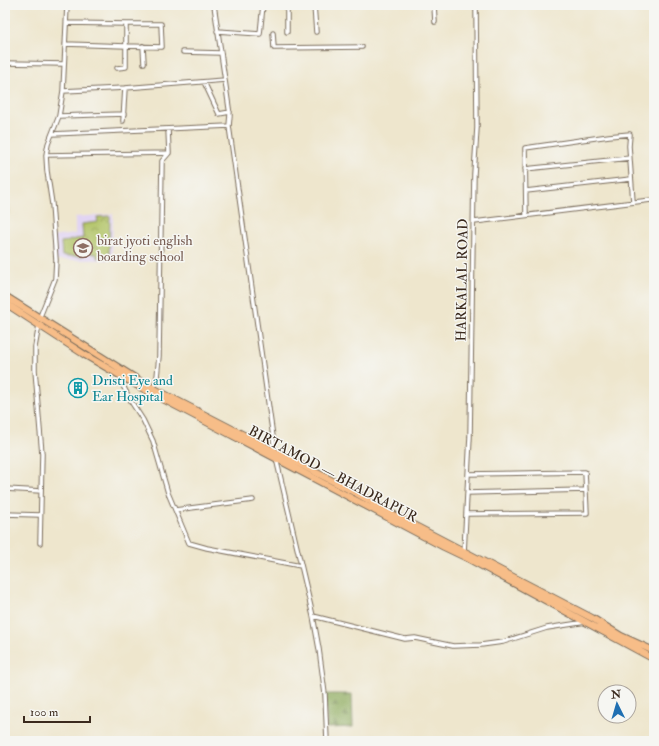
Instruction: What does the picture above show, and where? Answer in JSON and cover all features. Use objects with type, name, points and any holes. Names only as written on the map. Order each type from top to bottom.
[{"type":"main road","name":"BIRTAMOD — BHADRAPUR","points":[[5,296],[39,321],[113,368],[154,388],[276,455]]},
{"type":"main road","name":"BIRTAMOD — BHADRAPUR","points":[[5,303],[39,321]]},
{"type":"main road","name":"BIRTAMOD — BHADRAPUR","points":[[113,368],[122,376],[140,387],[354,492],[397,519],[463,554],[589,620],[654,651]]},
{"type":"main road","name":"BIRTAMOD — BHADRAPUR","points":[[589,620],[654,659]]},
{"type":"street","points":[[40,544],[42,454],[35,370],[35,347],[39,321],[55,279],[56,260],[52,204],[46,155],[48,144],[59,116],[63,91],[67,5]]},
{"type":"street","points":[[214,5],[230,112],[229,126],[276,455],[313,616],[325,694],[327,741]]},
{"type":"street","points":[[217,30],[260,34],[263,5]]},
{"type":"street","points":[[287,5],[287,32]]},
{"type":"street","points":[[314,5],[316,32]]},
{"type":"street","points":[[434,5],[435,22]]},
{"type":"street","name":"HARKALAL ROAD","points":[[463,554],[471,405],[474,174],[478,128],[476,5]]},
{"type":"street","points":[[65,44],[162,47],[161,24],[67,23]]},
{"type":"street","points":[[117,68],[126,67],[126,24]]},
{"type":"street","points":[[273,33],[274,48],[362,47]]},
{"type":"street","points":[[143,46],[144,63]]},
{"type":"street","points":[[183,52],[221,53]]},
{"type":"street","points":[[5,63],[64,64]]},
{"type":"street","points":[[63,91],[125,88],[225,80]]},
{"type":"street","points":[[204,82],[219,114],[230,112]]},
{"type":"street","points":[[124,121],[125,88]]},
{"type":"street","points":[[59,116],[124,114]]},
{"type":"street","points":[[52,134],[229,126]]},
{"type":"street","points":[[154,388],[157,377],[159,356],[162,161],[169,153],[168,129]]},
{"type":"street","points":[[526,215],[525,148],[609,136],[630,134],[633,202]]},
{"type":"street","points":[[46,155],[169,153]]},
{"type":"street","points":[[525,169],[630,158]]},
{"type":"street","points":[[526,191],[631,179]]},
{"type":"street","points":[[474,222],[651,200]]},
{"type":"street","points":[[122,376],[121,382],[154,441],[164,478],[187,540],[192,544],[301,566]]},
{"type":"street","points":[[466,514],[586,513],[585,472],[468,474]]},
{"type":"street","points":[[5,489],[41,491]]},
{"type":"street","points":[[467,493],[586,490]]},
{"type":"street","points":[[175,510],[253,500]]},
{"type":"street","points":[[5,514],[40,515]]},
{"type":"street","points":[[313,616],[405,639],[414,638],[453,646],[495,644],[547,628],[589,620]]},
{"type":"shaded area","name":"birat jyoti english boarding school","points":[[113,214],[112,260],[55,260],[51,237],[75,234],[75,217]]},
{"type":"green space","points":[[5,189],[8,189],[8,214],[5,213]]},
{"type":"green space","points":[[110,216],[109,257],[97,258],[97,254],[93,253],[84,253],[83,256],[62,256],[61,242],[83,238],[82,224],[98,222],[97,217]]},
{"type":"green space","points":[[325,694],[352,694],[353,727],[327,728]]},
{"type":"place","name":"birat jyoti english boarding school","points":[[83,248]]},
{"type":"place","name":"Dristi Eye and Ear Hospital","points":[[78,388]]}]
